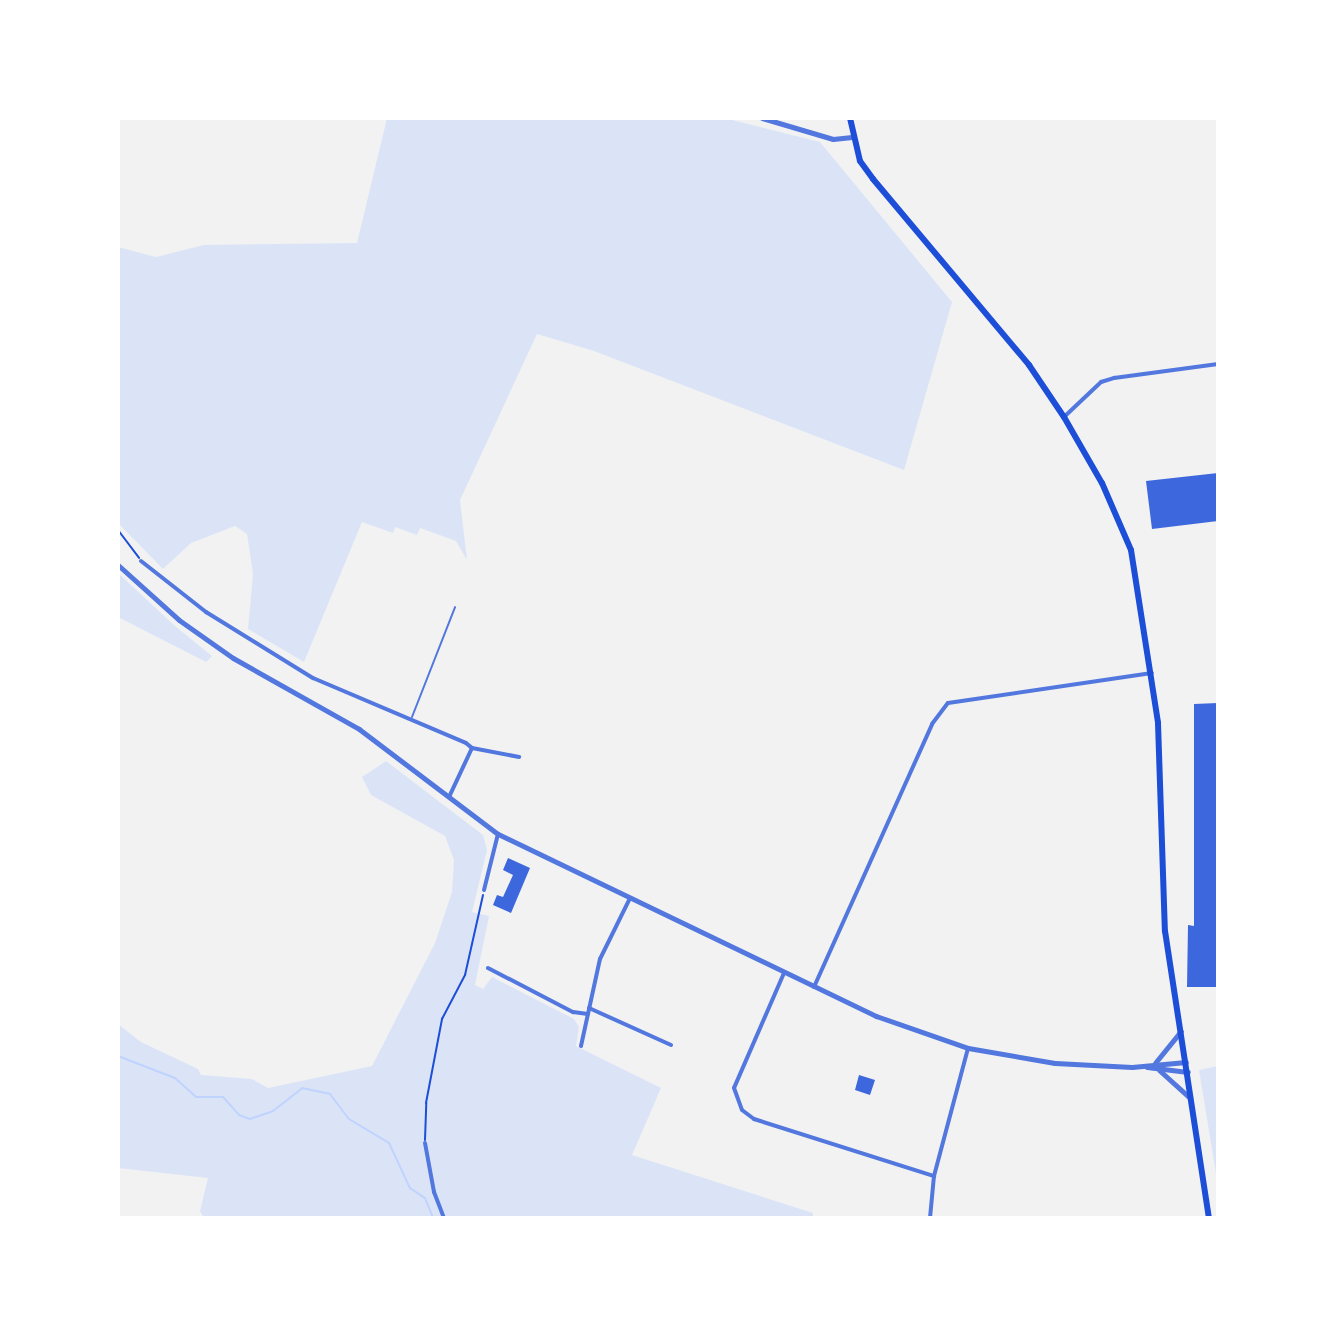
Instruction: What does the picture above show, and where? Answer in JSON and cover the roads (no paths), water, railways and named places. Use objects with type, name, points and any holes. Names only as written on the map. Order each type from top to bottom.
[{"type":"main road","points":[[850,118],[852,137],[873,179],[1029,365],[1064,417],[1102,483],[1131,550],[1153,673],[1163,795],[1162,900],[1209,1218]]},
{"type":"street","points":[[762,118],[833,139],[852,137]]},
{"type":"street","points":[[1064,417],[1101,382],[1218,364]]},
{"type":"street","points":[[141,561],[206,612],[342,694],[412,717],[472,748],[519,757]]},
{"type":"street","points":[[118,565],[179,620],[233,658],[359,729],[498,834],[629,900],[886,1020],[968,1048],[1055,1063],[1146,1066],[1188,1072]]},
{"type":"street","points":[[814,987],[932,724],[948,703],[1153,673]]},
{"type":"street","points":[[448,798],[472,748]]},
{"type":"street","points":[[484,890],[498,834]]},
{"type":"street","points":[[581,1046],[600,959],[629,900]]},
{"type":"street","points":[[488,968],[573,1012],[588,1014]]},
{"type":"street","points":[[784,973],[734,1088],[742,1110],[754,1119],[934,1176]]},
{"type":"street","points":[[589,1008],[671,1045]]},
{"type":"street","points":[[1154,1064],[1181,1031]]},
{"type":"street","points":[[930,1218],[934,1176],[968,1048]]},
{"type":"street","points":[[1146,1066],[1186,1062]]},
{"type":"street","points":[[1159,1070],[1193,1102]]},
{"type":"street","points":[[425,1143],[444,1218]]},
{"type":"lane","points":[[412,717],[455,607]]},
{"type":"waterway","points":[[118,1056],[175,1078],[196,1097],[223,1097],[239,1115],[250,1119],[273,1111],[302,1088],[330,1094],[349,1119],[389,1143],[410,1188],[425,1198],[433,1218]]}]
